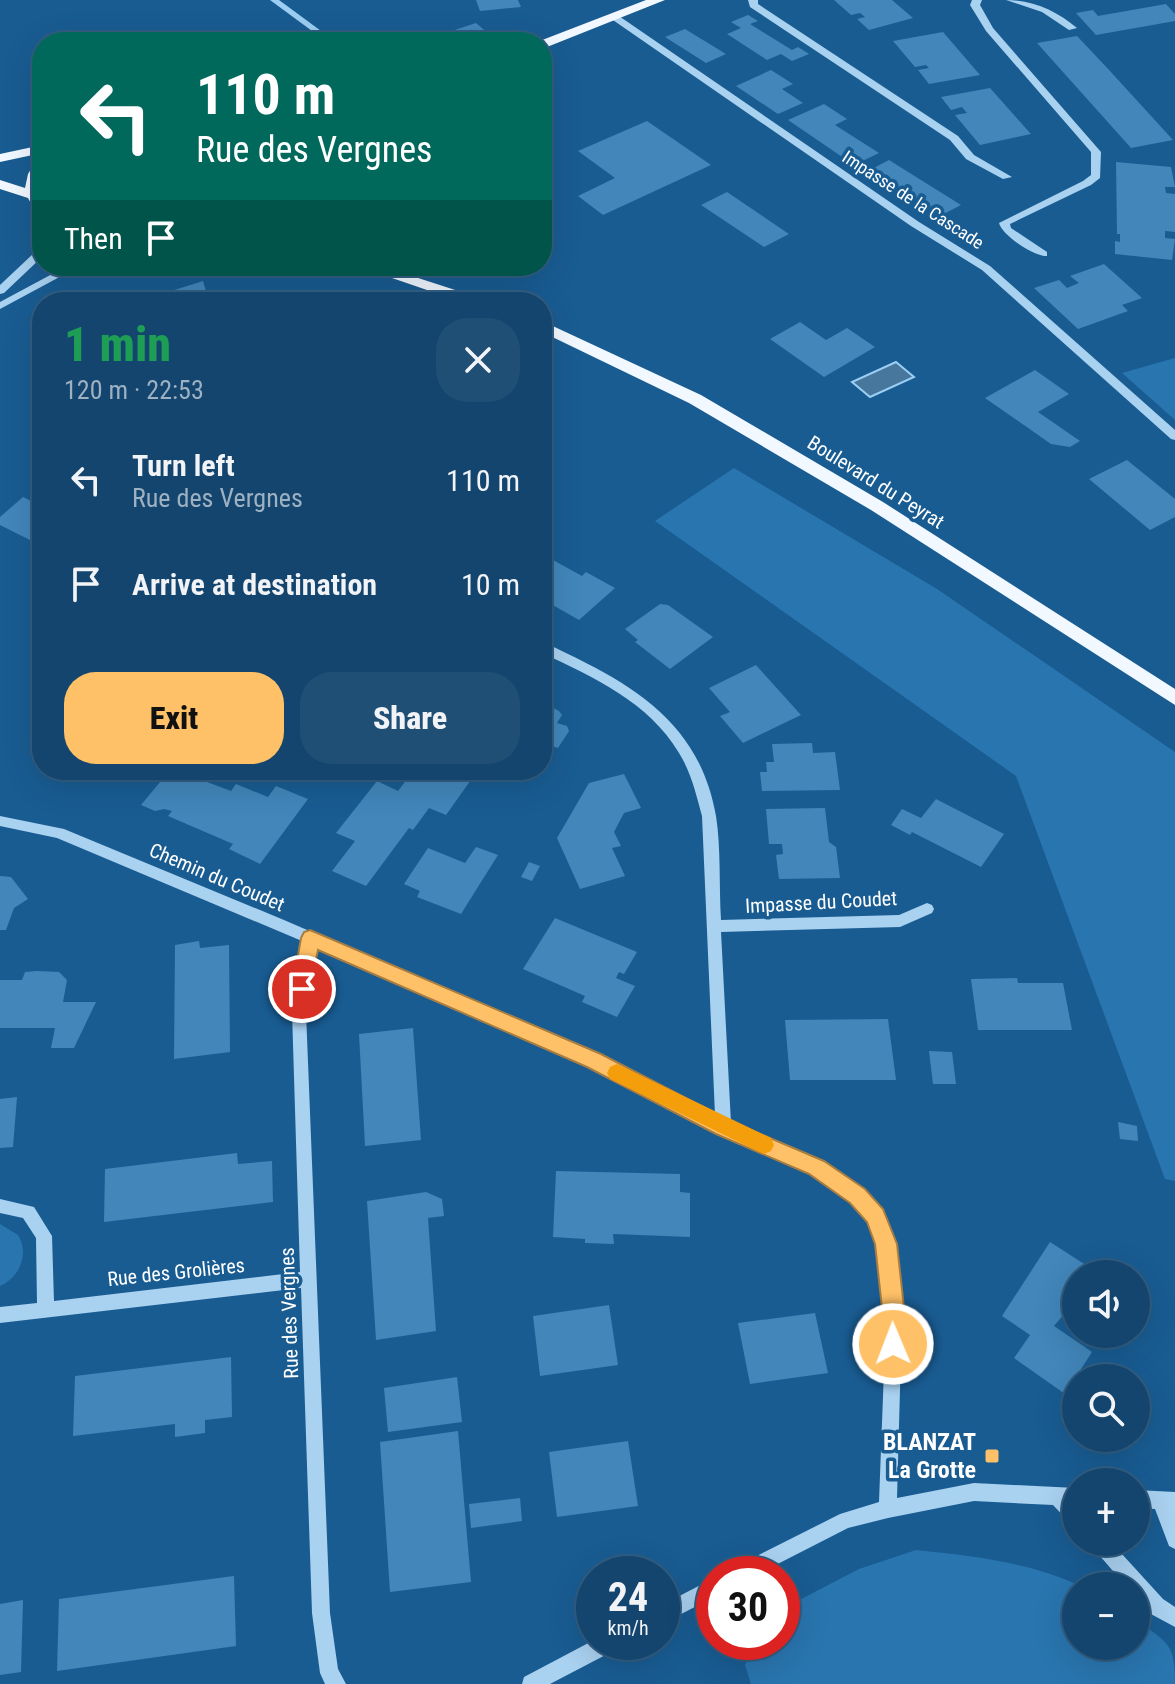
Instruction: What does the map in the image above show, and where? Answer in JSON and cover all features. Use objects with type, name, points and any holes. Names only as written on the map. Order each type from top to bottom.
[{"type":"main road","points":[[552,40],[658,0]]},
{"type":"main road","points":[[0,158],[32,151]]},
{"type":"main road","points":[[0,184],[32,195]]},
{"type":"main road","points":[[396,276],[447,292]]},
{"type":"main road","points":[[430,276],[466,292]]},
{"type":"main road","name":"Boulevard du Peyrat","points":[[552,331],[695,399],[877,506],[1175,698]]},
{"type":"street","points":[[753,0],[753,5],[954,138],[970,157],[1007,177]]},
{"type":"street","points":[[977,0],[975,5],[989,29],[1096,152],[1096,176],[1087,183],[1004,223],[1006,230],[1043,254]]},
{"type":"street","points":[[1011,0],[1045,10],[1072,28]]},
{"type":"street","name":"Impasse de la Cascade","points":[[613,16],[915,224],[986,268],[1175,436]]},
{"type":"street","points":[[0,291],[32,261]]},
{"type":"street","points":[[0,306],[56,276]]},
{"type":"street","points":[[552,652],[642,700],[676,734],[688,751],[709,816],[723,1127]]},
{"type":"street","name":"Chemin du Coudet","points":[[0,821],[59,833],[594,1061],[723,1127],[817,1168],[858,1196],[875,1216],[886,1244],[894,1317],[888,1509]]},
{"type":"street","name":"Impasse du Coudet","points":[[714,926],[900,921],[927,909]]},
{"type":"street","name":"Rue des Vergnes","points":[[310,938],[299,1012],[321,1613],[329,1673],[337,1684]]},
{"type":"street","points":[[0,1206],[28,1212],[44,1236],[46,1309]]},
{"type":"street","name":"Rue des Grolières","points":[[0,1315],[310,1279]]},
{"type":"street","points":[[775,1556],[846,1520],[888,1509],[974,1492],[1062,1497]]},
{"type":"street","points":[[1168,1501],[1175,1540]]},
{"type":"street","points":[[1111,1556],[1156,1606],[1175,1618]]},
{"type":"street","points":[[531,1684],[576,1660]]},
{"type":"shaded area","points":[[1175,358],[1175,420],[1122,373]]},
{"type":"shaded area","points":[[896,362],[914,377],[870,397],[852,382]]},
{"type":"shaded area","points":[[734,468],[937,589],[1175,752],[1175,1181],[1165,1179],[1016,776],[655,521]]},
{"type":"shaded area","points":[[0,1224],[18,1235],[23,1257],[13,1277],[0,1286]]},
{"type":"shaded area","points":[[916,1550],[979,1558],[1061,1578],[1062,1660],[1150,1660],[1150,1630],[1168,1645],[1175,1684],[751,1684],[745,1665],[747,1660],[800,1660],[800,1600],[859,1569]]},
{"type":"building","points":[[476,0],[518,0],[521,7],[480,11]]},
{"type":"building","points":[[834,0],[892,0],[913,18],[869,30],[857,19],[865,17],[860,13],[851,15]]},
{"type":"building","points":[[1166,4],[1175,14],[1175,21],[1096,35],[1076,13],[1093,10],[1098,16]]},
{"type":"building","points":[[748,15],[758,21],[750,24],[792,50],[798,47],[809,54],[792,61],[781,54],[767,60],[727,34],[741,28],[731,22]]},
{"type":"building","points":[[476,23],[486,32],[448,32]]},
{"type":"building","points":[[685,29],[726,54],[706,63],[665,37]]},
{"type":"building","points":[[943,32],[980,75],[929,84],[918,70],[929,68],[926,65],[915,67],[893,41]]},
{"type":"building","points":[[1077,36],[1173,140],[1131,148],[1037,43]]},
{"type":"building","points":[[771,70],[793,84],[782,89],[803,103],[778,114],[736,86]]},
{"type":"building","points":[[990,88],[1031,134],[980,145],[955,115],[967,113],[962,107],[951,110],[941,97]]},
{"type":"building","points":[[824,104],[847,119],[835,125],[879,153],[854,165],[788,120]]},
{"type":"building","points":[[647,121],[711,165],[603,215],[578,196],[615,178],[578,151]]},
{"type":"building","points":[[889,160],[961,205],[936,218],[866,172]]},
{"type":"building","points":[[1116,162],[1171,167],[1175,187],[1165,187],[1166,193],[1175,194],[1175,232],[1165,231],[1165,238],[1175,239],[1172,260],[1115,254],[1115,241],[1120,242],[1120,234],[1117,234]]},
{"type":"building","points":[[727,192],[789,234],[764,247],[701,205]]},
{"type":"building","points":[[1104,264],[1142,298],[1122,305],[1128,311],[1078,329],[1034,288],[1059,280],[1067,288],[1079,283],[1070,276]]},
{"type":"building","points":[[203,281],[206,292],[168,292]]},
{"type":"building","points":[[800,322],[826,340],[847,328],[875,347],[824,377],[770,339]]},
{"type":"building","points":[[1035,370],[1069,394],[1038,412],[1080,441],[1070,447],[1051,444],[985,398]]},
{"type":"building","points":[[1127,460],[1175,499],[1175,517],[1150,530],[1089,479]]},
{"type":"building","points":[[23,497],[31,501],[32,541],[0,525],[0,517]]},
{"type":"building","points":[[552,561],[582,576],[586,572],[615,588],[579,620],[552,605]]},
{"type":"building","points":[[660,604],[668,605],[713,637],[670,669],[635,642],[638,640],[625,629]]},
{"type":"building","points":[[756,665],[801,715],[743,743],[720,716],[730,712],[709,688]]},
{"type":"building","points":[[552,707],[562,715],[557,723],[567,726],[569,731],[558,748],[552,746]]},
{"type":"building","points":[[812,743],[813,753],[835,752],[840,790],[762,791],[760,772],[767,772],[766,762],[774,762],[772,744]]},
{"type":"building","points":[[624,774],[641,808],[624,813],[614,832],[621,846],[612,848],[625,876],[580,889],[557,838],[589,783]]},
{"type":"building","points":[[162,780],[202,780],[231,791],[236,784],[268,797],[276,786],[308,799],[260,864],[229,849],[233,844],[168,816],[172,811],[155,811],[141,805]]},
{"type":"building","points":[[406,780],[471,780],[446,815],[429,808],[413,830],[409,828],[366,886],[332,871],[355,841],[336,833],[377,781],[398,791]]},
{"type":"building","points":[[936,799],[1004,834],[981,867],[912,832],[910,835],[891,825],[902,809],[921,818]]},
{"type":"building","points":[[825,808],[829,842],[836,847],[840,878],[779,879],[776,855],[783,854],[782,844],[769,844],[766,809]]},
{"type":"building","points":[[476,847],[498,855],[461,914],[417,897],[420,891],[404,884],[428,848],[465,863]]},
{"type":"building","points":[[529,862],[540,866],[532,881],[521,877]]},
{"type":"building","points":[[0,876],[11,877],[28,899],[14,908],[6,930],[0,930]]},
{"type":"building","points":[[555,918],[637,952],[624,974],[619,972],[616,978],[635,986],[617,1017],[582,1002],[585,996],[523,969]]},
{"type":"building","points":[[199,941],[200,948],[229,945],[230,1052],[174,1059],[175,945]]},
{"type":"building","points":[[25,972],[59,972],[67,980],[63,1002],[96,1002],[74,1048],[51,1048],[55,1028],[0,1028],[0,980],[22,980]]},
{"type":"building","points":[[1017,978],[1018,983],[1063,983],[1072,1030],[978,1030],[971,979]]},
{"type":"building","points":[[888,1019],[896,1080],[790,1080],[785,1020]]},
{"type":"building","points":[[413,1028],[421,1140],[365,1146],[359,1034]]},
{"type":"building","points":[[929,1051],[952,1052],[956,1084],[933,1084]]},
{"type":"building","points":[[17,1097],[13,1147],[0,1148],[0,1099]]},
{"type":"building","points":[[1118,1122],[1137,1126],[1138,1141],[1120,1139]]},
{"type":"building","points":[[237,1153],[238,1164],[272,1161],[273,1202],[104,1222],[105,1169]]},
{"type":"building","points":[[556,1171],[680,1174],[680,1192],[690,1193],[690,1237],[613,1234],[614,1244],[553,1237]]},
{"type":"building","points":[[426,1192],[442,1199],[444,1216],[428,1218],[436,1331],[376,1340],[367,1201]]},
{"type":"building","points":[[1050,1242],[1078,1260],[1062,1260],[1062,1317],[1054,1326],[1062,1331],[1062,1348],[1086,1348],[1092,1352],[1084,1364],[1062,1364],[1062,1392],[1014,1358],[1030,1335],[1002,1316]]},
{"type":"building","points":[[609,1305],[618,1365],[540,1376],[533,1316]]},
{"type":"building","points":[[815,1313],[828,1373],[750,1384],[738,1323]]},
{"type":"building","points":[[231,1357],[232,1417],[205,1420],[205,1433],[175,1437],[175,1424],[73,1436],[75,1376]]},
{"type":"building","points":[[457,1377],[462,1422],[388,1432],[384,1388]]},
{"type":"building","points":[[458,1431],[471,1582],[390,1592],[380,1442]]},
{"type":"building","points":[[628,1441],[638,1506],[557,1517],[549,1452]]},
{"type":"building","points":[[520,1498],[522,1521],[471,1528],[469,1504]]},
{"type":"building","points":[[234,1576],[236,1646],[57,1671],[59,1599]]},
{"type":"building","points":[[23,1600],[21,1672],[0,1675],[0,1604]]},
{"type":"waterway","points":[[274,0],[318,32]]},
{"type":"slow traffic","points":[[617,1073],[764,1145]]},
{"type":"place","name":"BLANZAT La Grotte","points":[[992,1456]]},
{"type":"route","points":[[302,989],[310,938],[594,1061],[723,1127],[817,1168],[858,1196],[875,1216],[886,1244],[894,1317],[893,1344]]}]
